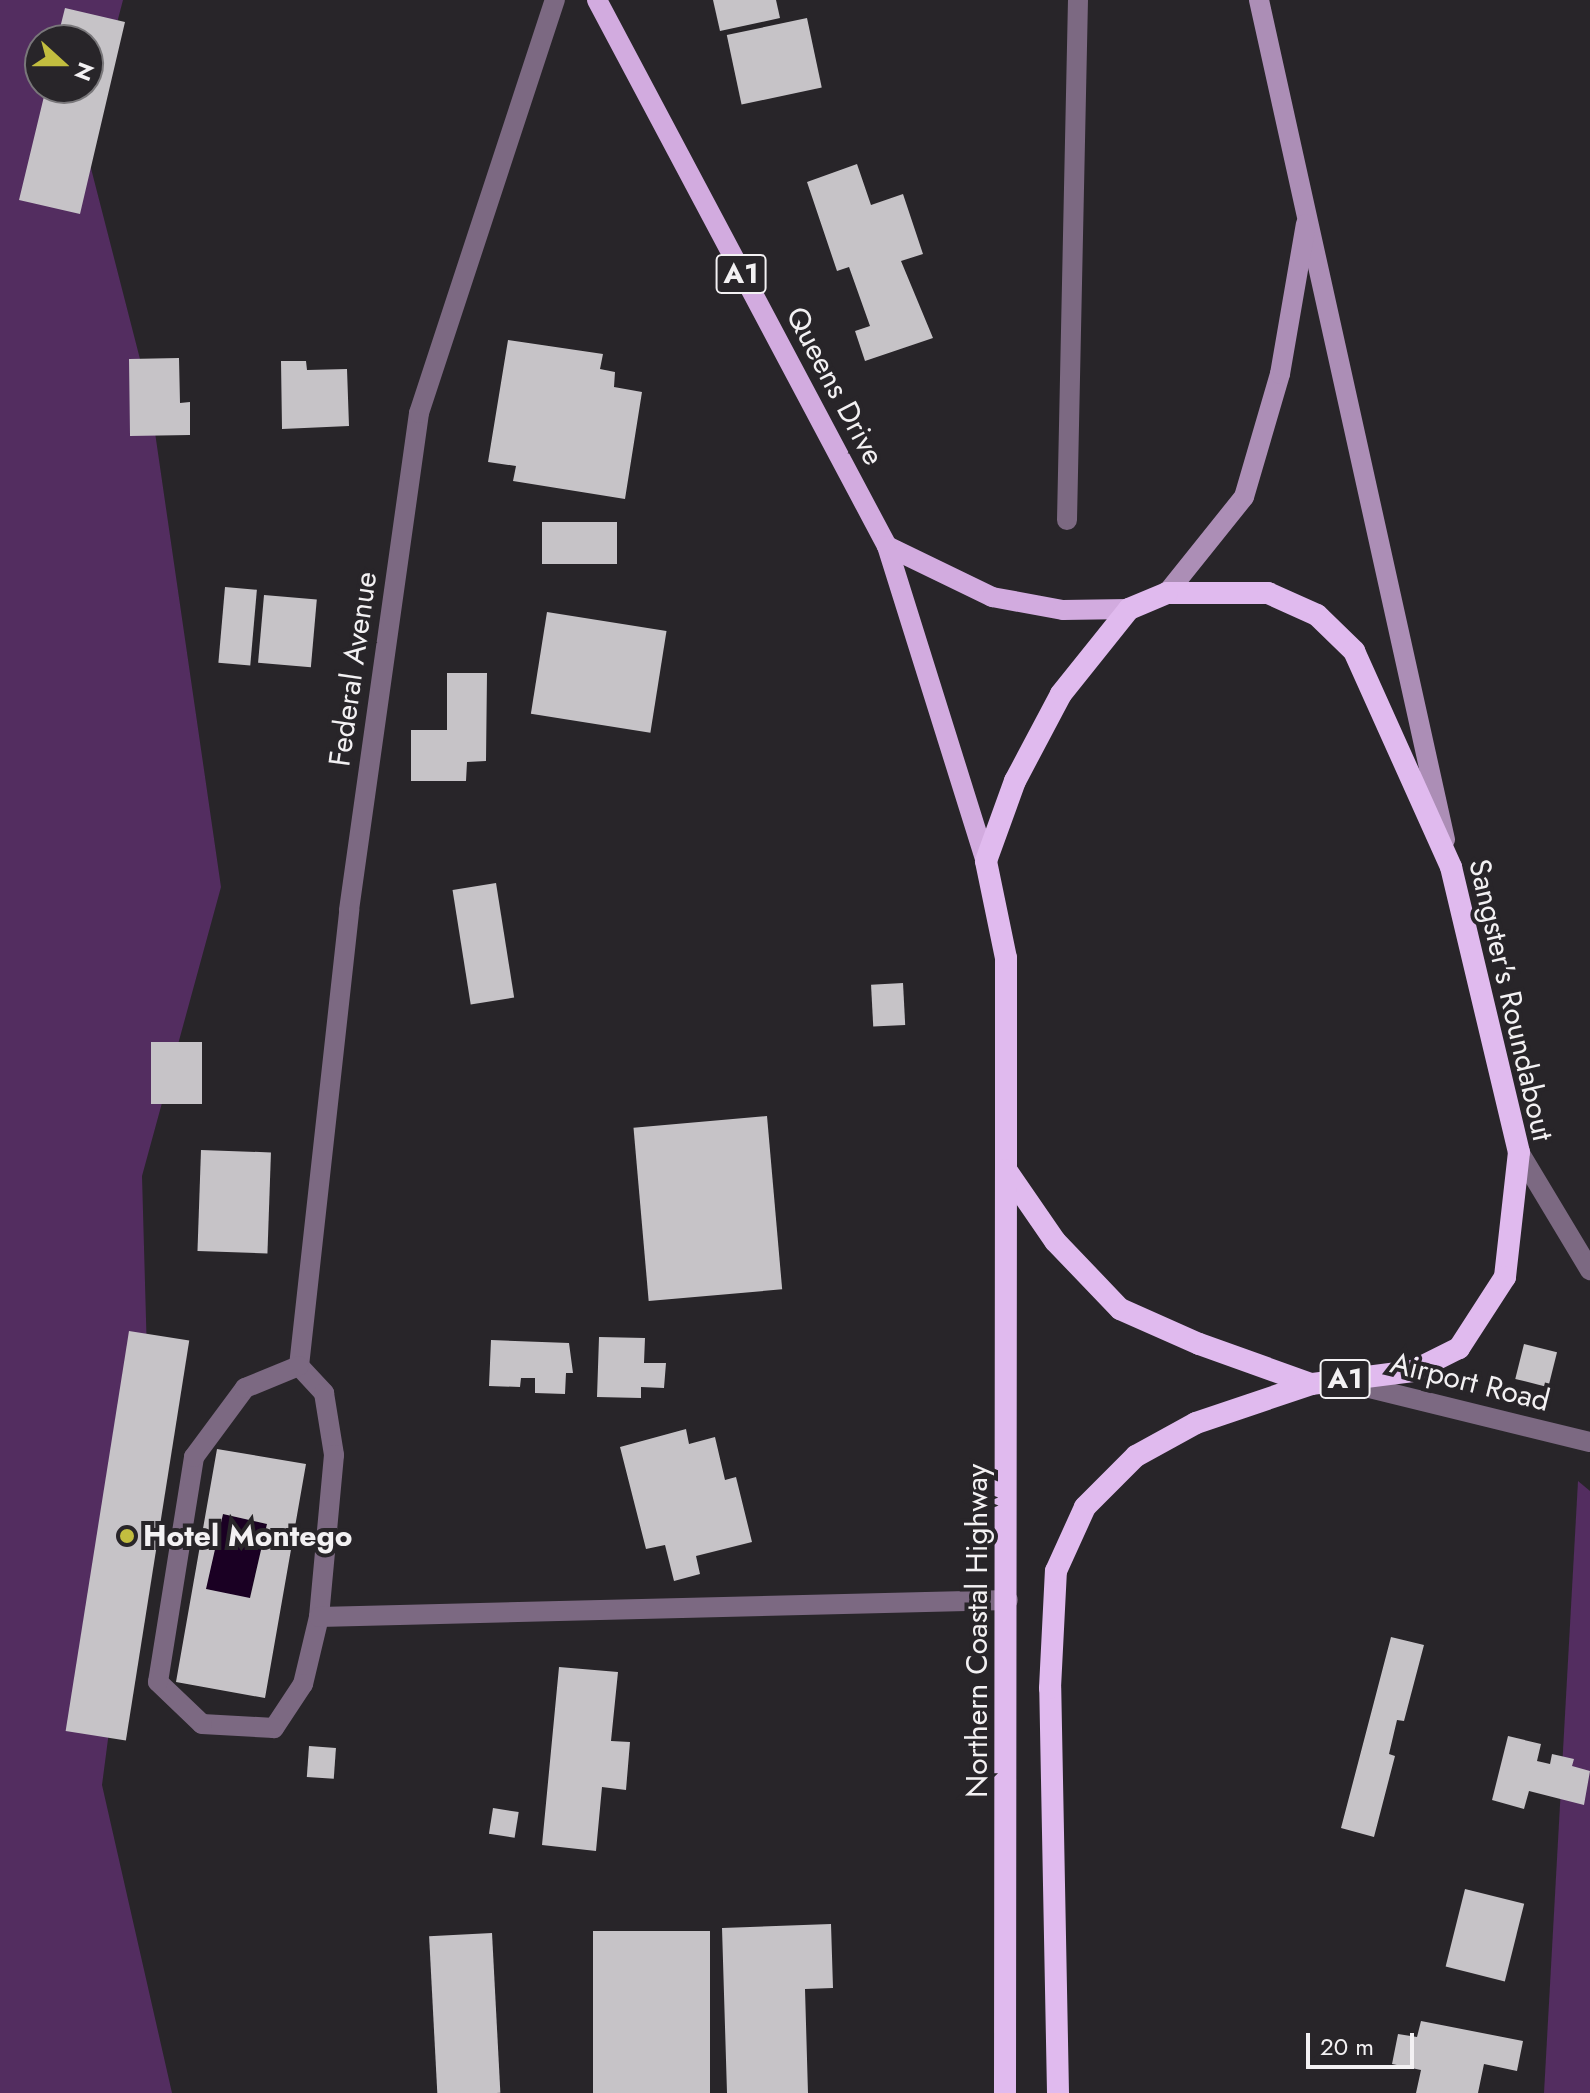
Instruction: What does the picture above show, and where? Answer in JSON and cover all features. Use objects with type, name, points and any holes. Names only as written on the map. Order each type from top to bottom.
[{"type":"highway","name":"Sangster's Roundabout","points":[[986,861],[1015,781],[1061,694],[1129,609],[1167,593],[1268,593],[1317,615],[1354,651],[1451,867],[1519,1152],[1505,1277],[1459,1348],[1413,1371],[1311,1384]]},
{"type":"highway","name":"A1","points":[[986,861],[1006,958],[1006,1170],[1055,1241],[1120,1309],[1311,1384]]},
{"type":"highway","name":"Northern Coastal Highway","points":[[1005,2093],[1008,1600],[1006,1170]]},
{"type":"highway","name":"A1","points":[[1058,2093],[1050,1688],[1056,1571],[1085,1507],[1136,1456],[1196,1423],[1311,1384]]},
{"type":"main road","name":"Queens Drive","points":[[597,0],[887,546],[986,861]]},
{"type":"main road","points":[[1259,0],[1451,867]]},
{"type":"main road","points":[[1167,593],[1244,497],[1280,374],[1308,213]]},
{"type":"main road","name":"A1","points":[[887,546],[992,597],[1063,610],[1129,609]]},
{"type":"street","name":"Federal Avenue","points":[[299,1366],[349,910],[419,413],[555,0]]},
{"type":"street","points":[[1067,520],[1078,0]]},
{"type":"street","points":[[1519,1152],[1590,1270]]},
{"type":"street","points":[[299,1366],[324,1393],[334,1455],[319,1617],[303,1684],[274,1728],[202,1724],[158,1682],[194,1457],[245,1388],[299,1366]]},
{"type":"street","name":"Airport Road","points":[[1336,1380],[1590,1442]]},
{"type":"street","points":[[319,1617],[1008,1600]]},
{"type":"shaded area","points":[[0,0],[123,0],[104,72],[104,24],[24,24],[24,104],[96,104],[85,145],[150,398],[221,887],[142,1176],[149,1426],[102,1785],[172,2093],[0,2093]]},
{"type":"shaded area","points":[[1578,1481],[1590,1491],[1590,2093],[1544,2093]]},
{"type":"shaded area","points":[[223,1514],[267,1524],[250,1599],[206,1589]]},
{"type":"building","points":[[713,0],[776,0],[780,18],[720,31]]},
{"type":"building","points":[[65,8],[125,22],[80,214],[19,200],[42,104],[104,104],[104,24],[61,24]]},
{"type":"building","points":[[807,18],[822,87],[742,104],[727,35]]},
{"type":"building","points":[[857,164],[871,205],[903,194],[923,254],[901,261],[933,338],[865,361],[855,331],[870,326],[849,267],[837,271],[807,182]]},
{"type":"building","points":[[508,340],[603,354],[600,369],[615,372],[614,387],[642,392],[625,499],[513,481],[516,466],[488,462]]},
{"type":"building","points":[[179,358],[180,403],[190,402],[190,435],[130,436],[129,359]]},
{"type":"building","points":[[281,361],[306,361],[307,370],[347,369],[349,426],[282,429]]},
{"type":"building","points":[[542,522],[617,522],[617,564],[542,564]]},
{"type":"building","points":[[225,587],[257,590],[250,665],[218,663]]},
{"type":"building","points":[[264,595],[317,600],[311,667],[258,663]]},
{"type":"building","points":[[547,612],[667,631],[650,733],[531,714]]},
{"type":"building","points":[[447,673],[487,673],[486,761],[467,762],[466,781],[411,781],[411,730],[447,730]]},
{"type":"building","points":[[496,883],[514,998],[471,1004],[453,890]]},
{"type":"building","points":[[903,983],[905,1025],[873,1027],[871,985]]},
{"type":"building","points":[[151,1042],[202,1042],[202,1104],[151,1104]]},
{"type":"building","points":[[767,1116],[782,1289],[649,1301],[634,1128]]},
{"type":"building","points":[[201,1150],[271,1152],[267,1253],[197,1251]]},
{"type":"building","name":"Hotel Montego","points":[[129,1331],[189,1341],[126,1741],[66,1731]]},
{"type":"building","points":[[599,1337],[645,1338],[644,1363],[666,1363],[664,1388],[641,1387],[641,1398],[597,1397]]},
{"type":"building","points":[[491,1340],[569,1343],[573,1373],[566,1373],[565,1394],[535,1393],[535,1378],[521,1378],[520,1387],[489,1386]]},
{"type":"building","points":[[1524,1344],[1557,1352],[1548,1387],[1515,1379]]},
{"type":"building","points":[[686,1429],[689,1444],[715,1437],[725,1480],[736,1477],[752,1542],[696,1556],[700,1574],[674,1581],[665,1545],[646,1549],[620,1447]]},
{"type":"building","points":[[217,1449],[306,1464],[265,1698],[176,1682]],"holes":[[[223,1514],[267,1524],[250,1598],[206,1589]]]},
{"type":"building","points":[[1391,1637],[1424,1645],[1404,1721],[1397,1720],[1389,1754],[1395,1756],[1374,1837],[1341,1828]]},
{"type":"building","points":[[559,1667],[618,1672],[611,1741],[630,1742],[626,1790],[602,1787],[596,1851],[542,1845]]},
{"type":"building","points":[[1508,1736],[1541,1744],[1537,1761],[1550,1764],[1552,1754],[1574,1759],[1572,1766],[1590,1771],[1584,1805],[1529,1791],[1524,1809],[1492,1800]]},
{"type":"building","points":[[309,1746],[336,1748],[334,1779],[307,1777]]},
{"type":"building","points":[[493,1808],[519,1812],[515,1838],[489,1834]]},
{"type":"building","points":[[1465,1889],[1524,1904],[1505,1981],[1446,1967]]},
{"type":"building","points":[[831,1924],[833,1988],[805,1989],[808,2093],[727,2093],[722,1928]]},
{"type":"building","points":[[593,1931],[710,1931],[710,2093],[593,2093]]},
{"type":"building","points":[[492,1933],[500,2093],[437,2093],[429,1936]]},
{"type":"building","points":[[1421,2021],[1523,2041],[1517,2071],[1484,2064],[1478,2093],[1416,2093],[1421,2070],[1392,2064],[1398,2034],[1417,2037]]},
{"type":"place","name":"Hotel Montego","points":[[127,1536]]}]
